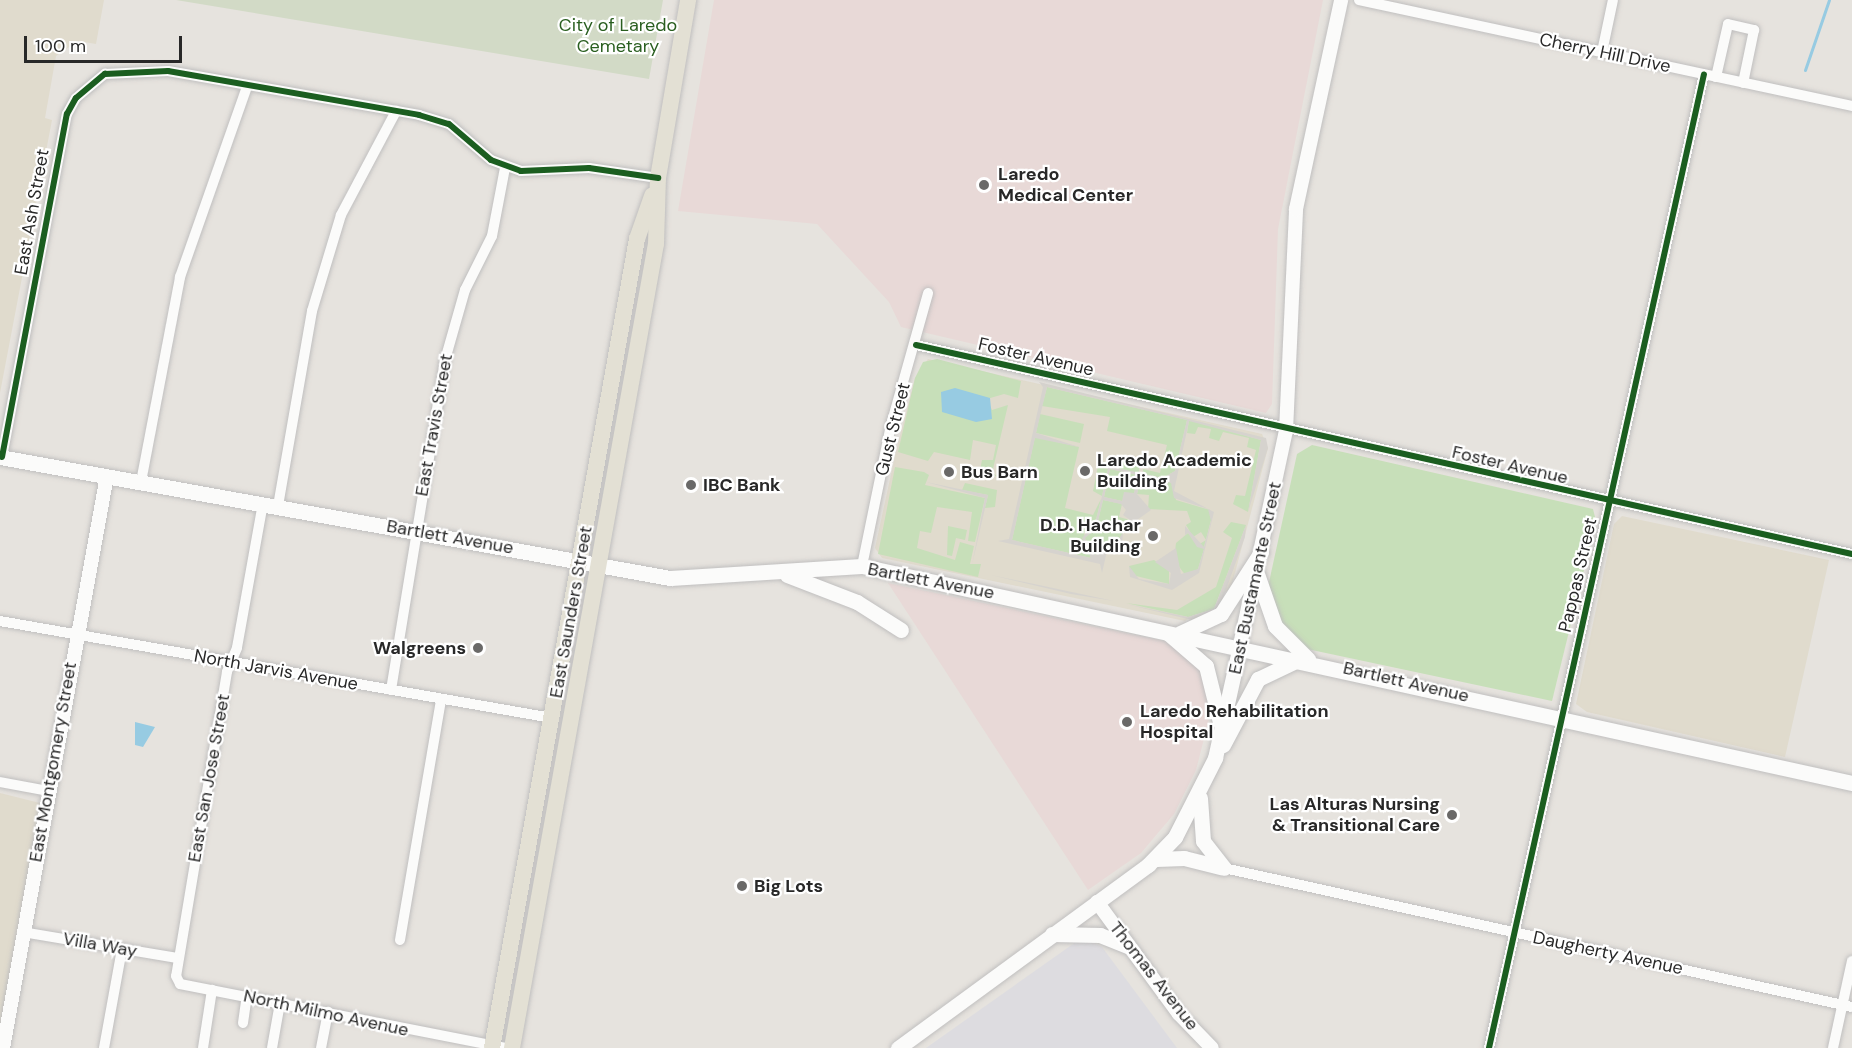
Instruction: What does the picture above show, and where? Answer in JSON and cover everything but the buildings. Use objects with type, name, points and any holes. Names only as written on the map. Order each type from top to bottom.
[{"type":"main road","name":"East Saunders Street","points":[[512,1048],[656,244],[658,178],[688,0]]},
{"type":"main road","name":"East Saunders Street","points":[[497,1047],[534,817],[638,239],[658,178]]},
{"type":"main road","name":"Bartlett Avenue","points":[[1,457],[415,530],[670,578],[862,566],[1240,645],[1852,783]]},
{"type":"main road","points":[[1180,633],[1221,614],[1261,552]]},
{"type":"main road","points":[[1215,758],[1258,679],[1305,660],[1275,626],[1256,571]]},
{"type":"main road","points":[[778,573],[857,602],[901,630]]},
{"type":"main road","points":[[1159,628],[1206,666],[1222,731]]},
{"type":"main road","name":"East Bustamante Street","points":[[898,1048],[1156,859],[1200,795],[1215,758],[1240,645]]},
{"type":"main road","points":[[1200,795],[1203,841],[1224,867]]},
{"type":"main road","points":[[534,817],[541,833],[535,874],[541,886]]},
{"type":"main road","points":[[1156,859],[1184,858],[1224,867]]},
{"type":"main road","points":[[1052,934],[1100,935],[1129,946]]},
{"type":"street","name":"East Bustamante Street","points":[[1240,645],[1286,431],[1296,209],[1341,0]]},
{"type":"street","name":"Cherry Hill Drive","points":[[1359,0],[1852,106]]},
{"type":"street","points":[[1602,52],[1613,0]]},
{"type":"street","points":[[1716,77],[1728,24],[1754,30],[1743,83]]},
{"type":"street","name":"East Ash Street","points":[[1,457],[67,114],[92,81],[127,69],[247,87]]},
{"type":"street","name":"Pappas Street","points":[[1489,1048],[1704,74]]},
{"type":"street","points":[[141,482],[180,276],[247,87],[396,111],[449,124],[505,168],[590,168],[658,178]]},
{"type":"street","points":[[278,506],[312,311],[341,215],[396,111]]},
{"type":"street","name":"East Travis Street","points":[[392,690],[415,530],[445,360],[465,290],[492,236],[505,168]]},
{"type":"street","name":"Gust Street","points":[[862,566],[891,425],[916,345],[928,293]]},
{"type":"street","name":"Foster Avenue","points":[[916,345],[1286,431],[1852,554]]},
{"type":"street","name":"East Montgomery Street","points":[[3,1048],[76,635],[107,476]]},
{"type":"street","name":"East San Jose Street","points":[[180,984],[177,958],[231,662],[263,503]]},
{"type":"street","name":"North Jarvis Avenue","points":[[0,621],[552,718]]},
{"type":"street","points":[[400,940],[441,699]]},
{"type":"street","points":[[0,783],[48,791]]},
{"type":"street","name":"Daugherty Avenue","points":[[1224,867],[1847,1006]]},
{"type":"street","name":"Thomas Avenue","points":[[1097,902],[1179,1014],[1212,1048]]},
{"type":"street","name":"Villa Way","points":[[22,932],[177,958]]},
{"type":"street","points":[[104,1048],[122,949]]},
{"type":"street","points":[[1833,1048],[1847,1006],[1852,961]]},
{"type":"street","name":"North Milmo Avenue","points":[[180,984],[280,1002],[497,1047]]},
{"type":"street","points":[[203,1048],[212,990]]},
{"type":"street","points":[[243,1023],[247,996]]},
{"type":"street","points":[[272,1048],[280,1002]]},
{"type":"street","points":[[321,1048],[328,1012]]},
{"type":"shaded area","points":[[0,0],[104,0],[96,44],[78,41],[56,56],[45,118],[52,120],[0,393]]},
{"type":"shaded area","name":"Laredo Medical Center","points":[[714,0],[1323,0],[1278,229],[1272,404],[1266,413],[901,327],[889,302],[817,224],[678,211]]},
{"type":"shaded area","points":[[928,359],[1262,434],[1268,448],[1231,588],[1185,621],[882,558],[875,548],[897,447],[915,378]]},
{"type":"shaded area","points":[[1039,382],[1266,438],[1268,448],[1248,512],[1261,440],[1189,421],[1174,491],[1214,512],[1199,573],[1172,590],[1130,577],[1129,566],[1139,579],[1169,584],[1171,573],[1155,562],[1176,548],[1181,574],[1198,569],[1204,549],[1197,547],[1188,533],[1185,535],[1185,526],[1204,547],[1211,521],[1208,509],[1174,498],[1171,483],[1142,476],[1137,494],[1151,510],[1125,529],[1130,520],[1123,515],[1126,510],[1121,504],[1103,500],[1096,529],[1085,538],[1095,555],[1116,544],[1123,532],[1122,547],[1107,551],[1102,573],[1100,564],[998,541],[1009,539],[1043,387]],"holes":[[[1047,387],[1187,420],[1175,471],[1163,478],[1112,467],[1114,456],[1108,464],[1099,463],[1108,469],[1102,496],[1095,524],[1082,538],[1091,558],[1012,540],[1035,438],[1079,447],[1036,433]],[[1110,469],[1138,475],[1134,493],[1124,492],[1122,501],[1104,497]]]},
{"type":"shaded area","points":[[926,482],[988,495],[972,565],[985,498]]},
{"type":"shaded area","points":[[1622,516],[1829,560],[1785,757],[1587,712],[1576,704],[1614,524]]},
{"type":"shaded area","points":[[1246,525],[1245,537],[1219,609],[1192,620],[1126,604],[1188,617],[1214,609]]},
{"type":"shaded area","points":[[991,575],[1039,585],[1114,601],[1071,594]]},
{"type":"shaded area","points":[[888,583],[1164,641],[1201,663],[1212,707],[1196,770],[1174,814],[1141,853],[1088,890]]},
{"type":"shaded area","points":[[0,793],[40,803],[0,1036]]},
{"type":"shaded area","points":[[1083,937],[1102,947],[1177,1048],[926,1048]]},
{"type":"green space","name":"City of Laredo Cemetary","points":[[176,0],[663,0],[649,79]]},
{"type":"green space","points":[[937,359],[1021,381],[1018,398],[1004,394],[987,399],[992,410],[1008,405],[992,473],[1001,478],[980,470],[982,460],[993,460],[996,445],[973,440],[970,460],[934,452],[928,461],[898,452],[915,378],[923,362]]},
{"type":"green space","points":[[1047,387],[1187,420],[1175,471],[1163,478],[1143,474],[1143,469],[1160,473],[1167,445],[1107,431],[1110,417],[1042,406]]},
{"type":"green space","points":[[1040,414],[1084,424],[1080,443],[1036,433]]},
{"type":"green space","points":[[1189,420],[1261,440],[1248,512],[1233,504],[1236,495],[1245,496],[1256,450],[1247,447],[1249,438],[1223,432],[1219,441],[1209,438],[1211,429],[1198,427],[1195,434],[1187,433]]},
{"type":"green space","points":[[1035,437],[1079,447],[1065,508],[1093,515],[1101,499],[1095,524],[1084,533],[1091,558],[1012,540]]},
{"type":"green space","points":[[1312,445],[1593,509],[1596,521],[1552,701],[1307,649],[1283,633],[1268,587],[1297,454]]},
{"type":"green space","points":[[1114,456],[1139,462],[1139,473],[1111,467]]},
{"type":"green space","points":[[1098,466],[1108,469],[1102,496],[1093,491]]},
{"type":"green space","points":[[895,467],[929,475],[925,485],[985,498],[975,542],[968,541],[972,512],[937,507],[931,533],[920,531],[917,548],[955,560],[960,542],[974,546],[970,564],[981,564],[978,577],[878,554]]},
{"type":"green space","points":[[1110,469],[1138,475],[1134,494],[1122,501],[1104,497]]},
{"type":"green space","points":[[1141,476],[1172,483],[1176,500],[1210,510],[1211,520],[1206,540],[1201,532],[1193,537],[1186,525],[1191,522],[1187,511],[1148,509],[1149,495],[1137,494]]},
{"type":"green space","points":[[965,483],[997,490],[995,507],[985,508],[988,495],[962,490]]},
{"type":"green space","points":[[1103,500],[1122,504],[1119,517],[1130,520],[1117,544],[1095,556],[1085,538],[1098,521]]},
{"type":"green space","points":[[1231,522],[1246,525],[1214,609],[1188,617],[1126,603],[1177,610],[1216,587],[1232,538],[1223,532]]},
{"type":"green space","points":[[948,526],[967,530],[965,540],[956,538],[952,556],[947,555]]},
{"type":"green space","points":[[1188,533],[1204,549],[1198,569],[1186,576],[1174,560],[1176,543]]},
{"type":"green space","points":[[1206,540],[1204,547],[1198,545]]},
{"type":"green space","points":[[1154,560],[1169,570],[1169,584],[1132,575],[1129,566]]},
{"type":"water","points":[[955,388],[990,398],[992,419],[976,422],[942,412],[941,392]]},
{"type":"water","points":[[135,722],[155,727],[143,747],[135,745]]},
{"type":"waterway","points":[[1805,70],[1829,0]]},
{"type":"cycle path","points":[[2,457],[67,114],[76,98],[105,74],[168,71],[419,115],[449,124],[491,160],[521,171],[589,168],[658,178]]},
{"type":"cycle path","points":[[1489,1048],[1704,74]]},
{"type":"cycle path","points":[[916,345],[1852,554]]},
{"type":"place","name":"Laredo Medical Center","points":[[984,185]]},
{"type":"place","name":"Laredo Academic Building","points":[[1085,471]]},
{"type":"place","name":"Bus Barn","points":[[949,472]]},
{"type":"place","name":"IBC Bank","points":[[691,485]]},
{"type":"place","name":"D.D. Hachar Building","points":[[1153,536]]},
{"type":"place","name":"Walgreens","points":[[478,648]]},
{"type":"place","name":"Laredo Rehabilitation Hospital","points":[[1127,722]]},
{"type":"place","name":"Las Alturas Nursing & Transitional Care","points":[[1452,815]]},
{"type":"place","name":"Big Lots","points":[[742,886]]}]
